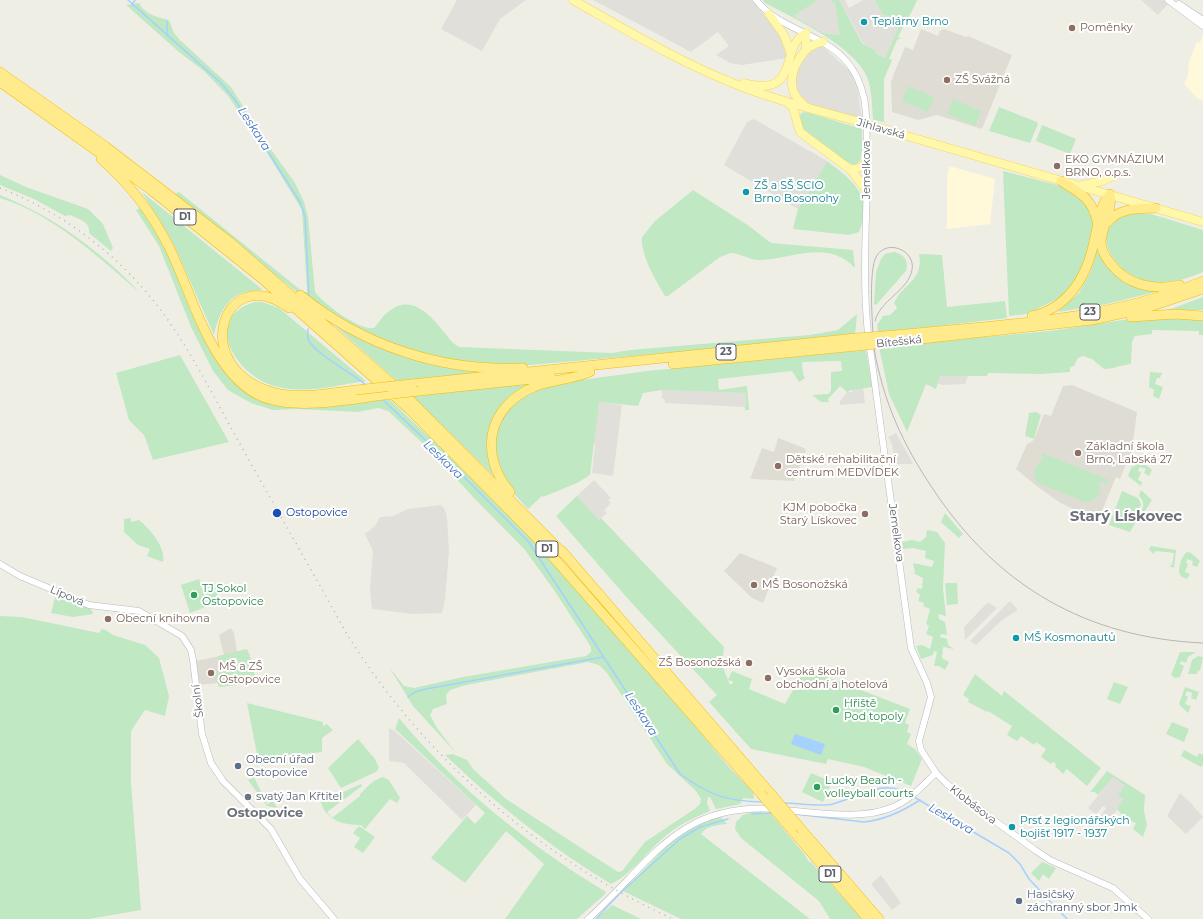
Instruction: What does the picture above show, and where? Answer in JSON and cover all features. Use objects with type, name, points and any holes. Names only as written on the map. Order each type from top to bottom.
[{"type":"highway","name":"D1","points":[[0,72],[106,146],[230,242],[406,396],[565,555],[879,919]]},
{"type":"highway","name":"D1","points":[[0,82],[51,117],[151,190],[261,278],[410,410],[516,516],[614,624],[868,919]]},
{"type":"highway","points":[[51,117],[104,162],[145,206],[169,247],[221,362],[238,382],[254,394],[271,400],[282,402],[310,399]]},
{"type":"highway","points":[[1061,181],[1082,195],[1092,205],[1101,226],[1101,241],[1104,254],[1113,267],[1128,279],[1144,286],[1164,288],[1186,284],[1203,277]]},
{"type":"highway","points":[[1005,323],[1044,313],[1061,304],[1071,295],[1087,267],[1101,226],[1110,209],[1110,194]]},
{"type":"highway","points":[[1101,226],[1119,212],[1134,209],[1156,208]]},
{"type":"highway","points":[[230,242],[333,319],[368,338],[403,352],[437,362],[484,368],[592,369]]},
{"type":"highway","name":"Bítešská","points":[[884,340],[1113,308],[1165,295],[1203,281]]},
{"type":"highway","name":"Bítešská","points":[[592,369],[1092,320],[1146,308],[1203,289]]},
{"type":"highway","points":[[310,399],[277,393],[251,382],[233,365],[222,343],[222,332],[224,320],[230,309],[241,300],[254,296],[262,296],[282,303],[299,316],[314,324]]},
{"type":"highway","points":[[1092,320],[1150,315],[1203,316]]},
{"type":"highway","points":[[565,555],[539,522],[504,485],[495,467],[491,441],[499,416],[509,402],[517,396],[541,384],[581,376],[592,369]]},
{"type":"highway","name":"23","points":[[310,399],[356,390],[412,384],[592,369]]},
{"type":"highway","name":"23","points":[[310,399],[363,397],[592,369]]},
{"type":"main road","name":"Jihlavská","points":[[573,0],[694,67],[742,87],[806,107],[1203,222]]},
{"type":"main road","points":[[769,14],[786,38],[791,54]]},
{"type":"main road","points":[[694,67],[749,84],[764,86],[776,82],[784,74],[790,63],[791,54],[797,39],[806,33]]},
{"type":"main road","points":[[806,33],[806,50]]},
{"type":"main road","points":[[795,114],[798,109],[806,107],[795,94],[792,84],[796,67],[806,50],[823,42]]},
{"type":"main road","points":[[786,101],[793,108],[800,132],[851,170],[867,191]]},
{"type":"main road","points":[[851,170],[862,167],[867,161]]},
{"type":"main road","points":[[1075,185],[1098,182],[1118,174]]},
{"type":"street","name":"Jemelkova","points":[[756,0],[769,14],[823,42],[844,59],[853,70],[860,84],[866,115],[866,273],[868,334]]},
{"type":"street","points":[[1168,0],[1203,26]]},
{"type":"street","points":[[1174,0],[1203,20]]},
{"type":"street","name":"Jemelkova","points":[[870,348],[911,648],[930,691],[930,701],[927,714]]},
{"type":"street","name":"Lípová","points":[[0,564],[20,576],[89,605],[139,611],[160,622]]},
{"type":"street","name":"Školní","points":[[160,622],[182,636],[191,650],[206,750],[214,769],[229,787],[267,824],[300,879],[334,919]]},
{"type":"street","name":"Klobásova","points":[[927,714],[919,741],[921,750],[936,773],[947,784],[1020,840],[1050,860],[1113,888],[1148,919]]},
{"type":"street","points":[[588,919],[664,842],[682,830],[711,816],[753,808],[862,814],[879,812],[894,807],[907,799],[936,773]]},
{"type":"shaded area","points":[[457,0],[526,0],[500,19],[482,51],[441,29]]},
{"type":"shaded area","points":[[593,0],[751,0],[778,31],[787,53],[787,58],[742,65],[730,63],[716,55],[729,46],[718,32],[691,52]]},
{"type":"shaded area","points":[[818,0],[830,0],[835,4],[841,35],[823,33],[792,16]]},
{"type":"shaded area","points":[[839,0],[845,0],[849,8],[863,0],[875,0],[882,14],[901,21],[885,58],[875,53],[876,51],[863,43]]},
{"type":"shaded area","points":[[1141,0],[1163,0],[1168,4],[1158,15]]},
{"type":"shaded area","name":"ZŠ Svážná","points":[[921,29],[938,36],[940,31],[944,29],[966,37],[968,36],[1012,55],[982,129],[937,115],[918,120],[892,112],[891,82],[905,47],[913,50]]},
{"type":"shaded area","points":[[1203,34],[1203,101],[1197,98],[1184,84],[1188,76],[1189,62],[1197,42],[1200,43]]},
{"type":"shaded area","points":[[816,45],[823,47],[851,72],[857,86],[862,119],[809,104],[796,90],[796,76],[802,60]]},
{"type":"shaded area","points":[[754,119],[827,161],[798,209],[724,165],[747,122]]},
{"type":"shaded area","points":[[949,166],[995,179],[990,224],[946,229],[947,179]]},
{"type":"shaded area","points":[[940,376],[968,376],[965,384],[942,385],[937,383]]},
{"type":"shaded area","name":"Základní škola Brno, Labská 27","points":[[1072,385],[1137,412],[1131,457],[1128,459],[1120,479],[1116,477],[1099,518],[1089,514],[1085,515],[1059,502],[1016,469],[1027,444],[1034,440],[1044,414],[1051,416],[1063,386]]},
{"type":"shaded area","points":[[863,388],[865,403],[840,405],[840,401],[847,392],[852,392],[852,390]]},
{"type":"shaded area","points":[[662,390],[746,393],[745,407],[665,403],[665,400],[662,398]]},
{"type":"shaded area","points":[[599,402],[622,405],[613,476],[592,473],[595,445],[592,441]]},
{"type":"shaded area","points":[[896,433],[913,464],[895,464],[892,444],[888,437]]},
{"type":"shaded area","name":"Dětské rehabilitační centrum MEDVÍDEK","points":[[778,438],[804,448],[806,451],[794,481],[750,479],[762,448],[774,452]]},
{"type":"shaded area","points":[[594,480],[611,498],[608,500],[611,503],[604,510],[607,513],[599,520],[577,496]]},
{"type":"shaded area","points":[[441,505],[444,508],[447,517],[449,551],[445,599],[442,613],[413,614],[372,609],[370,589],[373,551],[365,534],[375,526],[380,517],[393,516],[408,509]]},
{"type":"shaded area","name":"MŠ Bosonožská","points":[[740,553],[777,568],[763,603],[752,598],[724,571]]},
{"type":"shaded area","points":[[1010,601],[1018,610],[1002,620],[976,645],[970,641]]},
{"type":"shaded area","points":[[987,603],[997,608],[965,640],[964,627]]},
{"type":"shaded area","points":[[231,628],[234,633],[237,652],[247,649],[250,655],[255,677],[245,684],[219,687],[218,683],[199,685],[196,661],[224,655],[219,635]]},
{"type":"shaded area","points":[[389,728],[395,731],[476,805],[462,820],[404,763],[389,761]]},
{"type":"shaded area","points":[[1113,777],[1125,786],[1124,799],[1107,825],[1099,819],[1106,808],[1103,806],[1096,814],[1088,808]]},
{"type":"shaded area","points":[[1180,793],[1203,817],[1186,834],[1167,816]]},
{"type":"shaded area","points":[[881,875],[901,903],[892,910],[871,884]]},
{"type":"green space","points":[[763,0],[818,0],[793,16],[823,33],[840,35],[835,4],[830,0],[839,0],[862,43],[876,51],[875,53],[885,58],[901,21],[882,14],[875,0],[917,0],[898,37],[901,38],[897,40],[889,59],[892,60],[884,79],[884,122],[873,120],[869,82],[860,65],[849,54],[822,34],[765,3]]},
{"type":"green space","points":[[139,3],[148,13],[169,20],[174,33],[180,40],[231,87],[265,141],[295,183],[304,202],[308,217],[315,292],[343,316],[360,325],[368,328],[374,328],[388,312],[398,306],[407,304],[425,312],[433,319],[453,343],[459,347],[612,353],[630,350],[810,335],[838,330],[857,314],[855,336],[519,366],[438,359],[369,337],[303,297],[170,196],[179,192],[303,292],[307,292],[302,210],[266,151],[228,96],[204,71],[179,52],[126,5]]},
{"type":"green space","points":[[908,86],[934,97],[928,112],[902,101]]},
{"type":"green space","points":[[953,99],[981,111],[975,126],[947,114]]},
{"type":"green space","points":[[999,107],[1037,122],[1038,124],[1030,143],[989,131]]},
{"type":"green space","points":[[806,112],[862,129],[862,151],[860,161],[855,165],[843,160],[827,150],[806,133],[803,129],[800,117],[801,113]]},
{"type":"green space","points":[[1042,125],[1076,139],[1070,154],[1036,141]]},
{"type":"green space","points":[[827,161],[853,182],[858,190],[864,208],[863,219],[859,232],[849,235],[793,229],[798,209]]},
{"type":"green space","points":[[1003,171],[1065,187],[1081,197],[1091,210],[1094,225],[1082,272],[1061,297],[1027,314],[1009,316]]},
{"type":"green space","points":[[0,175],[26,187],[88,209],[103,224],[113,248],[111,251],[89,233],[88,226],[80,220],[70,215],[65,216],[34,199],[0,185]]},
{"type":"green space","points":[[693,190],[749,226],[771,243],[853,250],[855,268],[844,259],[833,254],[822,252],[760,260],[730,253],[720,257],[668,296],[665,296],[646,259],[643,251],[642,237],[655,221]]},
{"type":"green space","points":[[142,192],[263,290],[243,293],[229,302],[220,316],[214,335],[174,245]]},
{"type":"green space","points":[[0,195],[39,214],[75,236],[125,277],[140,293],[92,252],[56,225],[38,214],[0,198]]},
{"type":"green space","points":[[145,206],[230,373],[312,403],[390,400],[460,466],[528,535],[671,697],[729,767],[753,792],[754,799],[743,798],[740,804],[716,809],[710,797],[708,797],[707,803],[710,811],[679,826],[667,834],[632,869],[619,880],[611,884],[566,855],[524,824],[484,791],[445,755],[453,754],[467,760],[473,769],[506,799],[618,872],[622,871],[645,842],[696,808],[700,804],[701,799],[696,791],[667,764],[607,673],[599,665],[588,662],[466,685],[450,690],[446,695],[447,704],[433,709],[430,715],[437,728],[456,753],[413,706],[389,667],[404,686],[414,688],[463,677],[586,656],[591,652],[591,647],[554,590],[525,550],[432,452],[388,411],[378,408],[358,412],[299,409],[273,410],[251,403],[228,390],[213,371],[191,327],[159,246],[136,210]]},
{"type":"green space","points":[[1134,213],[1151,214],[1203,230],[1203,272],[1181,280],[1159,283],[1144,280],[1130,274],[1118,264],[1110,252],[1106,240],[1108,229],[1117,219]]},
{"type":"green space","points":[[1097,250],[1114,274],[1136,287],[1155,292],[1107,304],[1058,312],[1079,293],[1090,273]]},
{"type":"green space","points":[[894,252],[901,254],[905,258],[907,264],[906,271],[876,305],[874,304],[876,272],[881,259],[885,254]]},
{"type":"green space","points":[[919,254],[942,255],[947,307],[1005,301],[1007,318],[878,333],[877,325],[883,316],[890,315],[897,308],[894,303],[898,296],[916,276],[920,263]]},
{"type":"green space","points":[[1203,297],[1203,310],[1168,310]]},
{"type":"green space","points":[[255,302],[262,302],[279,308],[366,381],[300,390],[278,387],[263,381],[249,372],[238,360],[230,347],[227,334],[229,321],[238,310]]},
{"type":"green space","points":[[1203,318],[1203,335],[1199,335],[1199,331],[1152,330],[1152,334],[1135,336],[1132,342],[1131,364],[1115,368],[1104,369],[1092,359],[1083,356],[1078,358],[1074,366],[1070,367],[1070,372],[1041,374],[988,373],[987,376],[940,376],[936,389],[926,384],[907,432],[889,394],[879,347],[1050,331],[1129,319]]},
{"type":"green space","points":[[334,325],[370,343],[406,357],[464,370],[484,372],[398,382]]},
{"type":"green space","points":[[866,350],[872,387],[847,392],[840,386],[828,399],[829,402],[821,402],[812,395],[829,394],[831,390],[831,372],[842,371],[841,361],[802,362],[803,374],[805,378],[799,382],[792,371],[718,379],[719,390],[747,386],[749,410],[745,410],[746,393],[662,390],[643,393],[638,406],[599,402],[590,475],[577,483],[543,497],[543,495],[528,509],[506,485],[501,477],[493,442],[501,417],[526,393],[559,383],[647,371]]},
{"type":"green space","points":[[180,355],[229,442],[153,460],[144,435],[129,420],[116,373]]},
{"type":"green space","points":[[1150,372],[1162,373],[1160,378],[1157,378],[1155,384],[1163,387],[1159,399],[1153,396],[1154,390],[1149,387]]},
{"type":"green space","points":[[535,382],[496,415],[495,477],[412,396]]},
{"type":"green space","points":[[1036,412],[1041,415],[1034,439],[1025,436],[1029,413]]},
{"type":"green space","points":[[1043,453],[1109,480],[1107,484],[1099,481],[1100,493],[1098,496],[1093,500],[1085,502],[1038,483],[1035,476],[1035,469],[1039,463],[1045,459],[1041,457]]},
{"type":"green space","points":[[1137,463],[1146,465],[1152,470],[1149,476],[1144,473],[1146,469],[1140,467],[1138,471],[1141,472],[1138,480],[1142,482],[1141,486],[1128,476],[1132,466],[1134,467]]},
{"type":"green space","points":[[1141,490],[1152,500],[1140,519],[1138,518],[1143,504],[1139,496]]},
{"type":"green space","points":[[1122,491],[1138,498],[1141,504],[1136,518],[1134,519],[1137,520],[1130,532],[1109,525]]},
{"type":"green space","points":[[577,496],[599,520],[601,518],[724,647],[722,665],[728,680],[732,671],[752,679],[749,689],[785,704],[804,671],[809,670],[910,709],[905,723],[909,725],[907,732],[911,734],[907,744],[915,749],[922,759],[911,786],[864,767],[828,759],[826,764],[751,749],[709,702],[717,695],[628,599],[556,516]],"holes":[[[728,680],[734,682],[730,685]]]},
{"type":"green space","points":[[945,513],[963,534],[959,538],[941,522]]},
{"type":"green space","points":[[131,518],[131,522],[139,520],[148,528],[160,544],[163,562],[147,556],[150,549],[138,545],[124,532],[124,519]]},
{"type":"green space","points":[[927,530],[937,532],[945,543],[943,588],[946,616],[938,614],[939,619],[945,622],[947,635],[941,634],[940,637],[947,639],[948,645],[954,649],[943,647],[942,658],[949,662],[945,670],[939,666],[934,666],[937,652],[934,651],[933,655],[921,659],[916,646],[922,645],[930,649],[933,637],[926,634],[929,626],[926,624],[930,609],[923,606],[924,603],[918,601],[920,595],[916,592],[918,588],[922,589],[923,578],[913,573],[915,573],[913,563],[932,567],[934,561],[925,558],[926,551],[913,548],[903,549],[902,542],[912,540],[920,542],[926,537]]},
{"type":"green space","points":[[1151,546],[1176,550],[1174,568],[1169,566],[1172,565],[1174,553],[1156,551],[1153,554],[1149,549]]},
{"type":"green space","points":[[1187,552],[1191,553],[1200,561],[1197,567],[1192,565],[1193,561],[1187,559],[1186,563],[1188,564],[1185,572],[1190,574],[1187,579],[1181,576],[1179,567]]},
{"type":"green space","name":"TJ Sokol Ostopovice","points":[[199,579],[208,606],[190,613],[181,585]]},
{"type":"green space","points":[[215,583],[219,602],[209,605],[204,586]]},
{"type":"green space","points":[[945,583],[957,583],[958,604],[947,605]]},
{"type":"green space","points":[[56,594],[92,610],[93,614],[73,617],[51,613]]},
{"type":"green space","points":[[0,616],[22,617],[99,633],[102,629],[106,630],[113,635],[145,645],[159,658],[169,696],[165,716],[145,710],[131,731],[131,783],[141,910],[89,919],[0,919]]},
{"type":"green space","points":[[247,649],[255,677],[245,684],[219,687],[215,674],[240,669],[239,661],[219,664],[218,656]]},
{"type":"green space","points":[[1180,652],[1196,652],[1188,657],[1186,663],[1181,661],[1180,664],[1184,666],[1180,677],[1175,678],[1171,675]]},
{"type":"green space","points":[[1198,656],[1203,657],[1200,671],[1198,670],[1197,674],[1188,674],[1192,660]]},
{"type":"green space","points":[[975,674],[1002,696],[1004,691],[1101,768],[1087,786],[1067,769],[1063,774],[1055,766],[1056,764],[1053,762],[1051,764],[1041,757],[1046,749],[1036,742],[1034,745],[1021,736],[1017,741],[1007,735],[1012,726],[988,711],[987,712],[968,702],[969,699],[963,695]]},
{"type":"green space","points":[[1114,682],[1128,687],[1120,704],[1107,699]]},
{"type":"green space","points":[[1185,687],[1199,692],[1196,700],[1191,698],[1192,693],[1187,691],[1185,695],[1188,697],[1185,704],[1189,706],[1191,705],[1188,713],[1179,704]]},
{"type":"green space","points":[[247,703],[323,722],[323,726],[327,724],[333,730],[322,738],[322,752],[258,759]]},
{"type":"green space","points":[[399,718],[421,744],[445,768],[495,814],[549,855],[606,892],[604,895],[577,919],[505,919],[544,864],[506,831],[465,883],[431,858],[467,816],[475,824],[485,813],[395,729]]},
{"type":"green space","points":[[1172,722],[1189,729],[1184,742],[1166,734]]},
{"type":"green space","points":[[358,739],[375,759],[379,768],[376,772],[341,788],[328,768]]},
{"type":"green space","points":[[1184,750],[1197,757],[1199,753],[1203,755],[1203,764],[1201,767],[1181,756]]},
{"type":"green space","points":[[1107,771],[1145,795],[1144,811],[1147,825],[1143,837],[1133,829],[1136,823],[1121,817],[1122,815],[1117,809],[1124,799],[1118,795],[1125,786],[1113,777],[1098,795],[1095,792],[1090,792]]},
{"type":"green space","name":"Lucky Beach - volleyball courts","points":[[811,773],[832,782],[823,802],[802,792]]},
{"type":"green space","points":[[254,777],[267,804],[273,801],[277,808],[267,806],[248,780]]},
{"type":"green space","points":[[383,777],[389,780],[400,798],[397,803],[390,799],[365,829],[361,825],[342,823],[332,818],[360,796],[360,794],[379,778]]},
{"type":"green space","points":[[361,784],[362,786],[327,812],[332,818],[327,814],[321,802]]},
{"type":"green space","points":[[755,811],[771,814],[805,855],[808,861],[811,862],[862,919],[830,919],[819,901],[741,838],[735,829],[736,822],[743,815]]},
{"type":"green space","points":[[720,816],[727,824],[709,827],[701,834],[810,919],[681,919],[623,891],[672,840],[694,826]]},
{"type":"green space","points":[[359,826],[375,837],[363,853],[354,847],[360,838],[353,833]]},
{"type":"green space","points":[[1042,862],[1056,868],[1049,879],[1043,874],[1039,881],[1031,873]]},
{"type":"green space","points":[[612,905],[641,919],[596,919]]},
{"type":"water","points":[[795,734],[825,744],[821,755],[791,744]]},
{"type":"waterway","name":"Leskava","points":[[128,0],[221,83],[235,100],[300,202],[305,217],[309,297]]},
{"type":"waterway","name":"Leskava","points":[[132,5],[135,0]]},
{"type":"waterway","points":[[167,21],[167,36]]},
{"type":"waterway","name":"Leskava","points":[[308,329],[308,339],[311,345],[325,357],[367,386]]},
{"type":"waterway","name":"Leskava","points":[[382,399],[457,470],[528,541],[680,774],[701,788],[719,796],[729,799],[763,802]]},
{"type":"waterway","points":[[408,697],[415,692],[426,689],[603,657]]},
{"type":"waterway","name":"Leskava","points":[[783,803],[828,805],[880,788],[899,790],[909,794]]},
{"type":"waterway","name":"Leskava","points":[[914,797],[1009,853],[1020,864],[1029,879],[1067,919]]},
{"type":"waterway","points":[[795,814],[864,822],[894,814],[920,800]]},
{"type":"waterway","points":[[752,814],[772,813]]},
{"type":"waterway","points":[[596,919],[619,894],[680,839],[700,827],[728,819]]},
{"type":"tram line","points":[[873,333],[872,273],[874,264],[876,257],[881,251],[886,248],[893,247],[905,252],[912,263],[912,270],[905,284],[882,307],[875,321]]},
{"type":"tram line","points":[[874,348],[889,404],[912,456],[933,489],[958,523],[986,553],[1016,579],[1048,600],[1083,618],[1121,630],[1161,639],[1203,643]]},
{"type":"railway","points":[[0,188],[50,212],[73,226],[95,243],[135,280],[170,323],[198,368],[348,636],[379,681],[413,724],[450,764],[490,801],[532,835],[577,866],[624,894],[673,919]]},
{"type":"place","name":"Teplárny Brno","points":[[864,22]]},
{"type":"place","name":"Poměnky","points":[[1072,28]]},
{"type":"place","name":"ZŠ Svážná","points":[[947,80]]},
{"type":"place","name":"EKO GYMNÁZIUM BRNO, o.p.s.","points":[[1057,166]]},
{"type":"place","name":"ZŠ a SŠ SCIO Brno Bosonohy","points":[[746,192]]},
{"type":"place","name":"Základní škola Brno, Labská 27","points":[[1078,453]]},
{"type":"place","name":"Dětské rehabilitační centrum MEDVÍDEK","points":[[778,466]]},
{"type":"place","name":"Ostopovice","points":[[277,513]]},
{"type":"place","name":"KJM pobočka Starý Lískovec","points":[[865,514]]},
{"type":"place","name":"MŠ Bosonožská","points":[[754,585]]},
{"type":"place","name":"TJ Sokol Ostopovice","points":[[194,595]]},
{"type":"place","name":"Obecní knihovna","points":[[108,619]]},
{"type":"place","name":"MŠ Kosmonautů","points":[[1016,638]]},
{"type":"place","name":"ZŠ Bosonožská","points":[[749,663]]},
{"type":"place","name":"MŠ a ZŠ Ostopovice","points":[[211,673]]},
{"type":"place","name":"Vysoká škola obchodní a hotelová","points":[[768,678]]},
{"type":"place","name":"Hřiště Pod topoly","points":[[836,710]]},
{"type":"place","name":"Obecní úřad Ostopovice","points":[[238,766]]},
{"type":"place","name":"Lucky Beach - volleyball courts","points":[[817,787]]},
{"type":"place","name":"svatý Jan Křtitel","points":[[248,797]]},
{"type":"place","name":"Prsť z legionářských bojišť 1917 - 1937","points":[[1012,827]]},
{"type":"place","name":"Hasičský záchranný sbor Jmk","points":[[1019,901]]},
{"type":"district","name":"Starý Lískovec","points":[[1126,517]]},
{"type":"district","name":"Ostopovice","points":[[265,813]]}]
